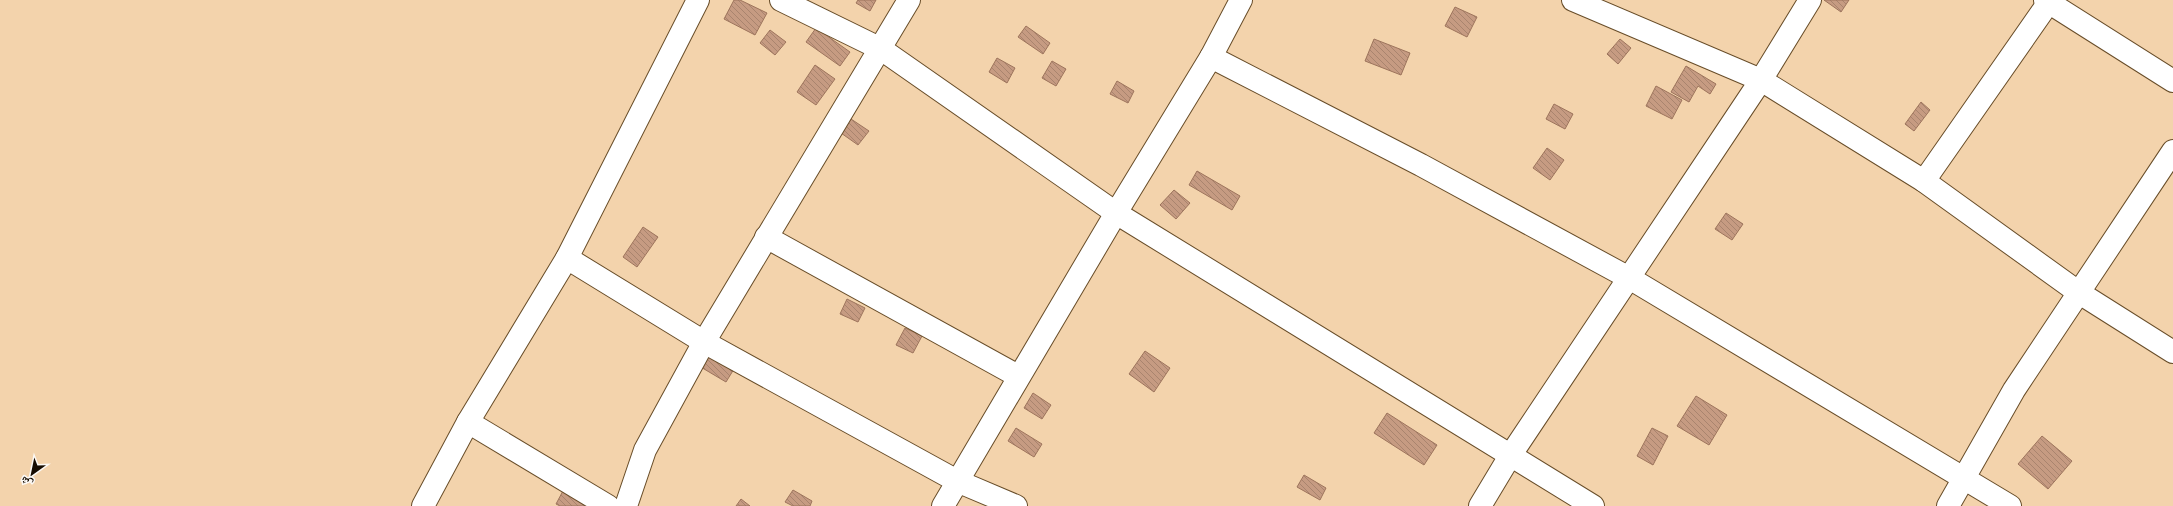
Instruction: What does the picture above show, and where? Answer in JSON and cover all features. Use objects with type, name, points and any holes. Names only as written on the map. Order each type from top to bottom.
[{"type":"street","points":[[423,506],[468,422],[566,258],[698,0]]},
{"type":"street","points":[[781,0],[881,49],[1116,213],[1593,506]]},
{"type":"street","points":[[626,506],[645,450],[704,342],[909,0]]},
{"type":"street","points":[[943,506],[1018,376],[1211,57],[1241,0]]},
{"type":"street","points":[[1574,0],[1761,80],[1924,180],[2078,292],[2173,352]]},
{"type":"street","points":[[1480,506],[1510,456],[1631,279],[1692,182],[1761,80],[1810,0]]},
{"type":"street","points":[[1924,180],[2047,1],[2173,82]]},
{"type":"street","points":[[1211,57],[1421,165],[1631,279],[2010,506]]},
{"type":"street","points":[[1948,506],[2014,390],[2173,150]]},
{"type":"street","points":[[766,238],[1018,376]]},
{"type":"street","points":[[566,258],[704,342],[957,481],[1016,506]]},
{"type":"street","points":[[468,422],[608,506]]},
{"type":"building","points":[[734,0],[740,0],[767,13],[755,35],[724,19]]},
{"type":"building","points":[[858,0],[876,0],[870,11],[856,3]]},
{"type":"building","points":[[1824,0],[1849,0],[1841,12]]},
{"type":"building","points":[[1455,7],[1477,17],[1467,37],[1445,26]]},
{"type":"building","points":[[1026,26],[1050,43],[1043,54],[1018,37]]},
{"type":"building","points":[[816,28],[850,52],[840,66],[806,42]]},
{"type":"building","points":[[770,30],[786,42],[775,55],[760,43]]},
{"type":"building","points":[[1374,39],[1410,53],[1401,75],[1365,61]]},
{"type":"building","points":[[1620,39],[1631,48],[1618,64],[1607,54]]},
{"type":"building","points":[[997,58],[1015,68],[1007,83],[989,72]]},
{"type":"building","points":[[1052,61],[1066,69],[1056,86],[1042,78]]},
{"type":"building","points":[[815,65],[835,79],[816,105],[797,92]]},
{"type":"building","points":[[1686,66],[1716,84],[1710,94],[1698,86],[1689,102],[1671,92]]},
{"type":"building","points":[[1117,81],[1134,91],[1128,103],[1110,94]]},
{"type":"building","points":[[1656,86],[1682,100],[1672,119],[1646,106]]},
{"type":"building","points":[[1921,102],[1930,110],[1914,131],[1905,124]]},
{"type":"building","points":[[1554,104],[1573,114],[1565,129],[1546,119]]},
{"type":"building","points":[[851,119],[869,131],[858,145],[841,133]]},
{"type":"building","points":[[1547,148],[1564,160],[1550,180],[1533,168]]},
{"type":"building","points":[[1197,171],[1240,196],[1232,210],[1189,185]]},
{"type":"building","points":[[1174,190],[1190,203],[1176,219],[1160,205]]},
{"type":"building","points":[[1726,213],[1743,224],[1732,240],[1715,229]]},
{"type":"building","points":[[643,227],[658,237],[637,267],[623,257]]},
{"type":"building","points":[[847,299],[865,308],[858,322],[840,314]]},
{"type":"building","points":[[905,328],[922,336],[913,353],[896,345]]},
{"type":"building","points":[[702,350],[734,369],[726,382],[694,363]]},
{"type":"building","points":[[1145,351],[1170,368],[1154,392],[1129,374]]},
{"type":"building","points":[[1033,393],[1051,405],[1042,419],[1024,408]]},
{"type":"building","points":[[1696,396],[1727,415],[1709,445],[1677,426]]},
{"type":"building","points":[[1387,413],[1437,445],[1424,465],[1374,433]]},
{"type":"building","points":[[1016,428],[1042,444],[1034,457],[1008,441]]},
{"type":"building","points":[[1652,428],[1668,436],[1653,465],[1637,456]]},
{"type":"building","points":[[2042,436],[2072,461],[2048,489],[2018,464]]},
{"type":"building","points":[[1304,475],[1326,488],[1320,500],[1297,487]]},
{"type":"building","points":[[564,489],[589,506],[560,506],[556,504]]},
{"type":"building","points":[[793,490],[812,501],[810,506],[793,506],[785,502]]},
{"type":"building","points":[[741,499],[750,506],[736,506]]}]
